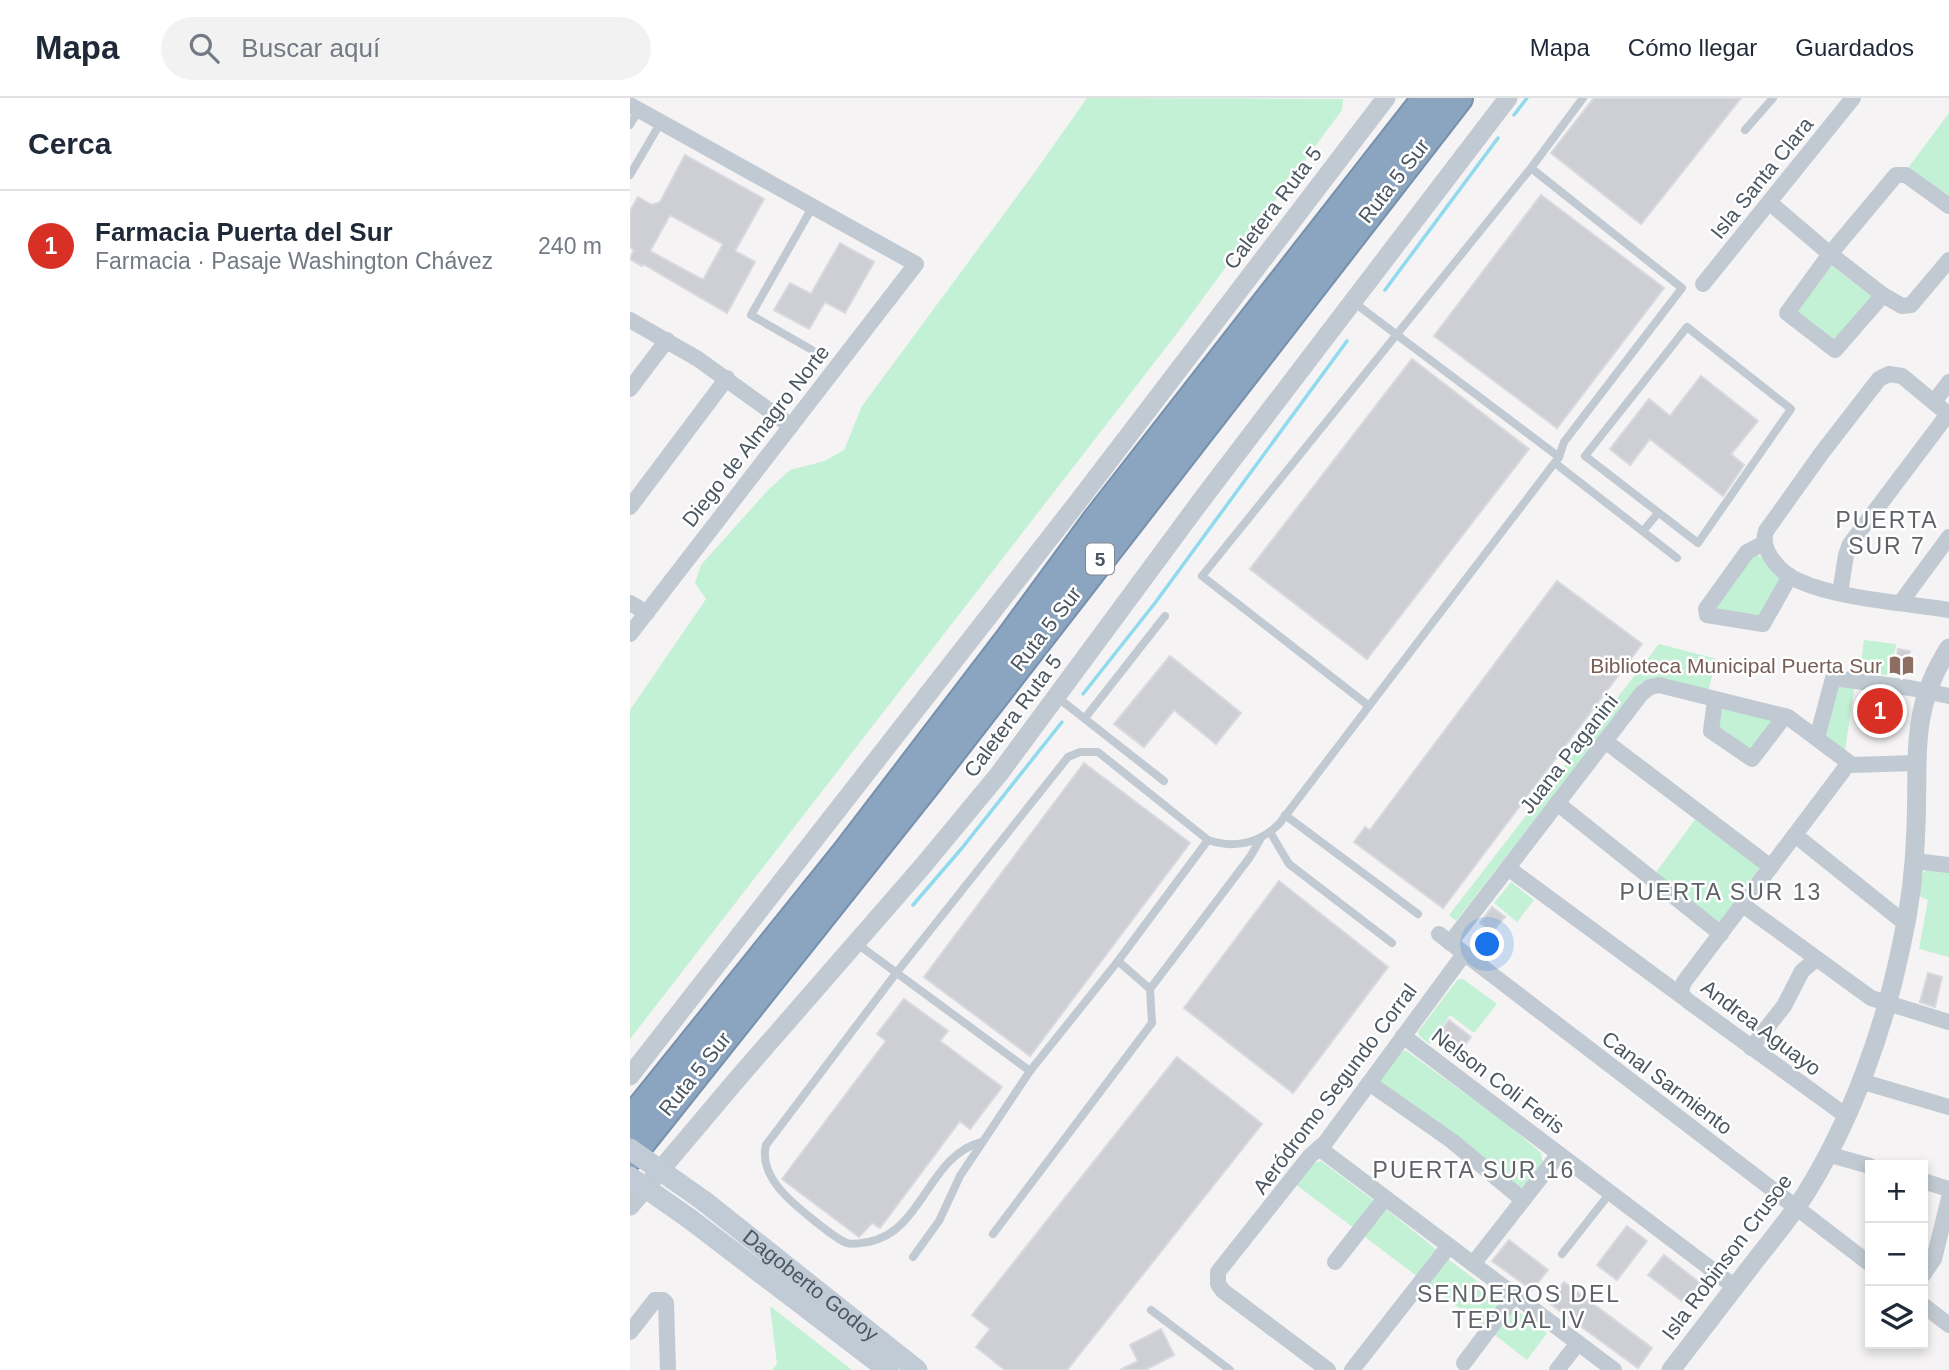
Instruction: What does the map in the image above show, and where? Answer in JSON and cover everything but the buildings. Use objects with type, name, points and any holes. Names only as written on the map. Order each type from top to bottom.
[{"type":"highway","name":"Ruta 5 Sur","points":[[630,1122],[848,851],[1098,519],[1427,98]]},
{"type":"highway","name":"Ruta 5 Sur","points":[[630,1156],[935,773],[1458,98]]},
{"type":"main road","name":"Dagoberto Godoy","points":[[630,1149],[704,1201],[839,1320],[876,1367]]},
{"type":"main road","name":"Dagoberto Godoy","points":[[630,1177],[917,1370]]},
{"type":"street","name":"Caletera Ruta 5","points":[[630,1076],[1068,514],[1386,98]]},
{"type":"street","name":"Caletera Ruta 5","points":[[630,1206],[944,841],[1057,697],[1127,599],[1508,98]]},
{"type":"street","name":"Isla Santa Clara","points":[[1703,284],[1853,98]]},
{"type":"street","points":[[634,107],[813,206]]},
{"type":"street","points":[[1883,295],[1835,350],[1788,317],[1787,310],[1830,254],[1899,174],[1906,175],[1949,206]]},
{"type":"street","points":[[1770,202],[1830,254],[1898,305],[1905,307],[1911,304],[1949,260]]},
{"type":"street","name":"Diego de Almagro Norte","points":[[630,634],[916,264],[813,206]]},
{"type":"street","points":[[630,320],[727,378],[791,426]]},
{"type":"street","points":[[630,389],[667,340]]},
{"type":"street","points":[[1840,593],[1850,544],[1949,414],[1902,376],[1889,374],[1879,379],[1766,531],[1764,542],[1770,556],[1790,576],[1818,588],[1840,593],[1949,610]]},
{"type":"street","points":[[630,507],[727,378]]},
{"type":"street","points":[[1934,402],[1949,382]]},
{"type":"street","points":[[1901,602],[1949,537]]},
{"type":"street","points":[[1764,542],[1747,552],[1706,609],[1707,615],[1763,624],[1790,576]]},
{"type":"street","points":[[630,603],[647,613]]},
{"type":"street","name":"Isla Robinson Crusoe","points":[[1671,1370],[1796,1208],[1827,1154],[1860,1081],[1887,1005],[1906,924],[1914,860],[1919,723],[1926,692],[1949,648]]},
{"type":"street","points":[[1817,738],[1833,678],[1949,696]]},
{"type":"street","name":"Juana Paganini","points":[[1444,938],[1508,868],[1642,693],[1650,687],[1659,685],[1786,716],[1849,763]]},
{"type":"street","points":[[1715,700],[1711,731],[1752,759],[1786,716]]},
{"type":"street","points":[[1605,741],[1771,867]]},
{"type":"street","points":[[1849,763],[1861,766],[1916,763]]},
{"type":"street","name":"Andrea Aguayo","points":[[1845,1115],[1683,997],[1681,990],[1684,982],[1849,763]]},
{"type":"street","points":[[1557,803],[1721,934]]},
{"type":"street","points":[[1795,835],[1906,924]]},
{"type":"street","points":[[1914,860],[1949,864]]},
{"type":"street","points":[[1508,868],[1683,997]]},
{"type":"street","points":[[1743,905],[1815,960],[1871,998],[1949,1022]]},
{"type":"street","name":"Canal Sarmiento","points":[[1444,938],[1865,1260]]},
{"type":"street","name":"Aeródromo Segundo Corral","points":[[1328,1370],[1223,1291],[1218,1284],[1218,1272],[1310,1156],[1325,1143],[1464,954]]},
{"type":"street","points":[[1751,1048],[1782,1010],[1802,971],[1815,960]]},
{"type":"street","name":"Nelson Coli Feris","points":[[1403,1036],[1735,1287]]},
{"type":"street","points":[[1860,1081],[1949,1107]]},
{"type":"street","points":[[1369,1083],[1452,1141],[1523,1200]]},
{"type":"street","points":[[1319,1148],[1614,1370]]},
{"type":"street","points":[[1473,1265],[1559,1154]]},
{"type":"street","points":[[1827,1154],[1865,1165]]},
{"type":"street","points":[[1928,1183],[1949,1189]]},
{"type":"street","points":[[1335,1262],[1385,1198]]},
{"type":"street","points":[[1928,1268],[1934,1259],[1949,1198]]},
{"type":"street","points":[[1352,1370],[1449,1246]]},
{"type":"street","points":[[1465,1363],[1515,1295]]},
{"type":"street","points":[[630,1332],[655,1300],[663,1300],[666,1303],[668,1370]]},
{"type":"street","points":[[1928,1308],[1949,1325]]},
{"type":"street","points":[[1557,1370],[1578,1343]]},
{"type":"lane","points":[[1369,706],[1202,576],[1531,168],[1583,98]]},
{"type":"lane","points":[[1745,130],[1773,98]]},
{"type":"lane","points":[[630,125],[634,107]]},
{"type":"lane","points":[[630,175],[661,122]]},
{"type":"lane","points":[[982,1142],[962,1150],[949,1160],[898,1229],[885,1237],[859,1244],[842,1241],[786,1196],[767,1171],[764,1158],[766,1144],[897,972],[1059,766],[1074,754],[1098,752],[1208,840],[1218,843],[1240,845],[1261,838],[1285,815],[1557,460],[1564,442],[1682,288],[1531,168]]},
{"type":"lane","points":[[812,350],[751,315],[813,206]]},
{"type":"lane","points":[[1352,302],[1397,334],[1557,460],[1677,558]]},
{"type":"lane","points":[[1687,327],[1791,409],[1698,543],[1658,513],[1585,456],[1687,327]]},
{"type":"lane","points":[[1643,531],[1658,513]]},
{"type":"lane","points":[[1085,718],[1166,616]]},
{"type":"lane","points":[[1057,697],[1164,781]]},
{"type":"lane","points":[[1285,815],[1418,914]]},
{"type":"lane","points":[[1270,832],[1289,864],[1392,943]]},
{"type":"lane","points":[[993,1234],[1148,1030],[1152,1023],[1150,989],[1250,857],[1261,838]]},
{"type":"lane","points":[[913,1257],[939,1221],[956,1184],[1030,1071],[1118,961],[1208,840]]},
{"type":"lane","points":[[856,943],[1030,1071]]},
{"type":"lane","points":[[1118,961],[1150,989]]},
{"type":"lane","points":[[1562,1254],[1610,1193]]},
{"type":"lane","points":[[1151,1310],[1230,1370]]},
{"type":"green space","points":[[1087,98],[1343,99],[1342,110],[1178,332],[630,1039],[630,710],[706,599],[695,583],[701,565],[769,489],[790,470],[825,461],[844,450],[862,406]]},
{"type":"green space","points":[[1949,113],[1949,202],[1905,172]]},
{"type":"green space","points":[[1829,264],[1873,297],[1837,343],[1792,309]]},
{"type":"green space","points":[[1753,554],[1761,557],[1783,578],[1762,620],[1714,610]]},
{"type":"green space","points":[[1864,640],[1896,644],[1891,676],[1860,671]]},
{"type":"green space","points":[[1659,644],[1717,659],[1708,691],[1645,681],[1641,683],[1456,921],[1449,915]]},
{"type":"green space","points":[[1855,683],[1845,751],[1824,735],[1833,686]]},
{"type":"green space","points":[[1722,709],[1773,719],[1753,753],[1716,731]]},
{"type":"green space","points":[[1697,817],[1760,867],[1723,921],[1718,924],[1654,875]]},
{"type":"green space","points":[[1926,870],[1949,872],[1949,957],[1919,949],[1928,900],[1919,896],[1922,874]]},
{"type":"green space","points":[[1511,882],[1534,900],[1517,922],[1494,903]]},
{"type":"green space","points":[[1458,979],[1463,979],[1497,1004],[1474,1033],[1450,1015],[1430,1044],[1420,1037],[1418,1032]]},
{"type":"green space","points":[[1405,1050],[1506,1123],[1541,1153],[1543,1164],[1523,1188],[1379,1082]]},
{"type":"green space","points":[[1321,1161],[1373,1200],[1354,1228],[1295,1184],[1314,1163]]},
{"type":"green space","points":[[1386,1209],[1437,1250],[1418,1277],[1361,1234]]},
{"type":"green space","points":[[1448,1259],[1502,1300],[1484,1327],[1426,1283]]},
{"type":"green space","points":[[770,1306],[852,1370],[772,1370],[777,1364]]},
{"type":"green space","points":[[1510,1309],[1515,1309],[1547,1333],[1527,1360],[1491,1332]]},
{"type":"waterway","points":[[1514,115],[1527,98]]},
{"type":"waterway","points":[[1385,290],[1498,138]]},
{"type":"waterway","points":[[1083,694],[1155,603],[1347,341]]},
{"type":"waterway","points":[[913,905],[1062,722]]},
{"type":"place","name":"Biblioteca Municipal Puerta Sur","points":[[1902,666]]},
{"type":"place","name":"Farmacia Puerta del Sur","points":[[1880,711]]},
{"type":"district","name":"PUERTA SUR 7","points":[[1887,533]]},
{"type":"district","name":"PUERTA SUR 13","points":[[1721,892]]},
{"type":"district","name":"PUERTA SUR 16","points":[[1474,1170]]},
{"type":"district","name":"SENDEROS DEL TEPUAL IV","points":[[1519,1307]]}]
